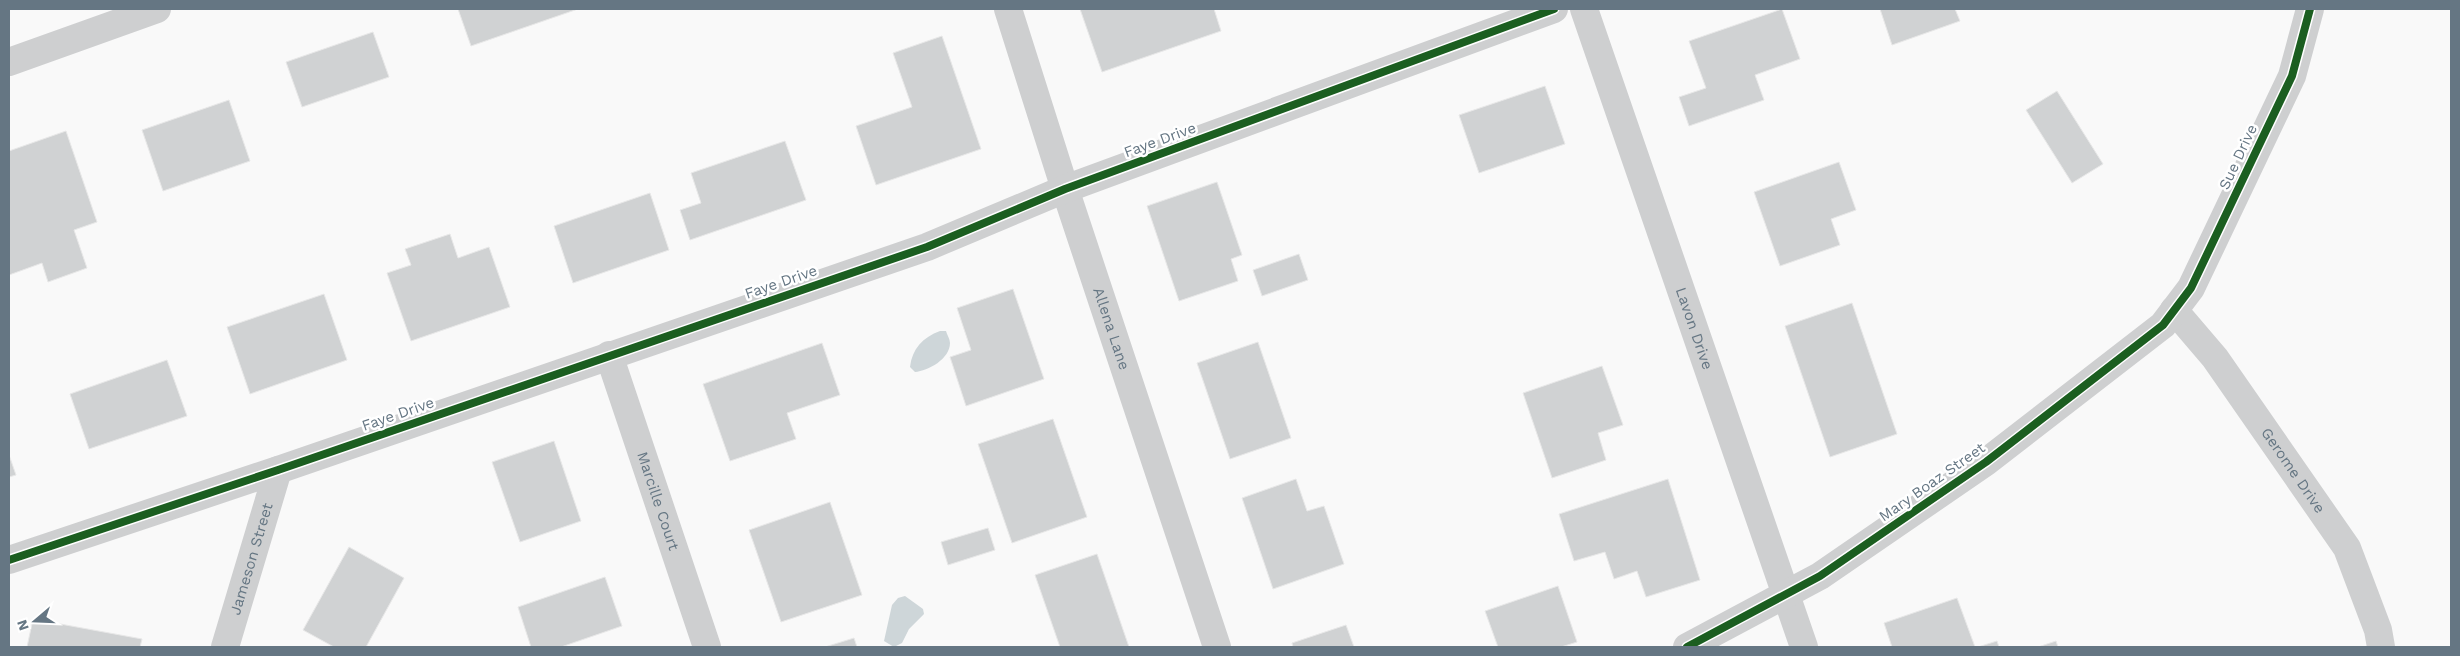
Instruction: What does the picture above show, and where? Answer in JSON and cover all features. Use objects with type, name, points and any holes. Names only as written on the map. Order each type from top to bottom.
[{"type":"street","points":[[9,62],[157,9]]},
{"type":"street","name":"Allena Lane","points":[[1008,9],[1065,189],[1217,647]]},
{"type":"street","name":"Faye Drive","points":[[9,560],[278,470],[927,247],[1065,189],[1554,9]]},
{"type":"street","name":"Lavon Drive","points":[[1584,9],[1804,647]]},
{"type":"street","name":"Sue Drive","points":[[2174,310],[2191,288],[2292,76],[2310,9]]},
{"type":"street","name":"Mary Boaz Street","points":[[1687,647],[1820,576],[1986,462],[2163,325],[2174,310]]},
{"type":"street","name":"Gerome Drive","points":[[2174,310],[2215,358],[2347,548],[2378,630],[2381,647]]},
{"type":"street","name":"Marcille Court","points":[[609,355],[707,647]]},
{"type":"street","name":"Jameson Street","points":[[225,647],[278,470]]},
{"type":"shaded area","points":[[940,331],[946,331],[950,340],[949,349],[946,354],[932,367],[915,372],[910,367],[913,355],[919,344]]},
{"type":"shaded area","points":[[905,596],[923,609],[924,614],[909,629],[902,643],[894,647],[884,641],[892,605],[898,598]]},
{"type":"building","points":[[458,9],[578,9],[471,46]]},
{"type":"building","points":[[1080,9],[1214,9],[1221,31],[1102,72]]},
{"type":"building","points":[[1782,9],[1800,59],[1755,75],[1764,100],[1689,126],[1679,97],[1706,88],[1689,41]]},
{"type":"building","points":[[1880,9],[1955,9],[1960,21],[1892,45]]},
{"type":"building","points":[[373,32],[389,77],[302,107],[286,62]]},
{"type":"building","points":[[942,36],[981,149],[876,185],[856,126],[912,107],[893,53]]},
{"type":"building","points":[[1545,86],[1565,144],[1479,173],[1459,115]]},
{"type":"building","points":[[2057,91],[2103,164],[2072,183],[2026,110]]},
{"type":"building","points":[[229,100],[250,161],[163,191],[142,130]]},
{"type":"building","points":[[66,131],[97,222],[74,230],[87,268],[48,282],[42,263],[9,275],[9,151]]},
{"type":"building","points":[[785,141],[806,200],[690,240],[680,210],[701,203],[691,173]]},
{"type":"building","points":[[1839,162],[1856,210],[1831,219],[1840,245],[1780,266],[1754,192]]},
{"type":"building","points":[[1217,182],[1242,255],[1231,259],[1238,281],[1179,301],[1147,206]]},
{"type":"building","points":[[650,193],[669,250],[573,283],[554,226]]},
{"type":"building","points":[[450,234],[458,258],[489,247],[510,307],[411,341],[387,273],[411,265],[405,249]]},
{"type":"building","points":[[1299,254],[1308,280],[1262,296],[1253,270]]},
{"type":"building","points":[[1013,289],[1044,379],[966,406],[950,357],[971,350],[957,308]]},
{"type":"building","points":[[324,294],[347,360],[250,394],[227,327]]},
{"type":"building","points":[[1852,303],[1897,434],[1830,457],[1785,326]]},
{"type":"building","points":[[1258,342],[1291,438],[1230,459],[1197,363]]},
{"type":"building","points":[[822,343],[840,395],[787,413],[796,439],[730,461],[703,384]]},
{"type":"building","points":[[167,360],[187,416],[89,449],[70,394]]},
{"type":"building","points":[[1602,366],[1623,425],[1598,433],[1606,460],[1552,478],[1523,393]]},
{"type":"building","points":[[1053,419],[1087,517],[1012,543],[978,444]]},
{"type":"building","points":[[554,441],[581,521],[520,542],[492,462]]},
{"type":"building","points":[[9,455],[16,475],[9,477]]},
{"type":"building","points":[[1296,479],[1307,511],[1324,506],[1344,564],[1273,589],[1242,498]]},
{"type":"building","points":[[1668,479],[1700,580],[1646,597],[1637,571],[1614,579],[1605,552],[1574,561],[1559,514]]},
{"type":"building","points":[[830,502],[862,595],[781,622],[749,530]]},
{"type":"building","points":[[988,528],[995,550],[948,565],[941,542]]},
{"type":"building","points":[[349,547],[404,578],[366,647],[334,647],[303,630]]},
{"type":"building","points":[[1097,554],[1129,647],[1060,647],[1035,575]]},
{"type":"building","points":[[605,577],[622,626],[561,647],[531,647],[518,607]]},
{"type":"building","points":[[1558,586],[1577,642],[1561,647],[1498,647],[1485,611]]},
{"type":"building","points":[[1957,598],[1975,647],[1892,647],[1884,623]]},
{"type":"building","points":[[33,619],[142,639],[140,647],[27,647]]},
{"type":"building","points":[[1346,625],[1354,647],[1293,647],[1292,643]]},
{"type":"building","points":[[854,638],[857,647],[825,647]]},
{"type":"building","points":[[1997,641],[1999,647],[1978,647]]},
{"type":"building","points":[[2056,641],[2058,647],[2038,647]]},
{"type":"cycle path","points":[[9,560],[278,470],[927,247],[1065,189],[1554,9]]},
{"type":"cycle path","points":[[1687,647],[1820,576],[1986,462],[2163,325],[2191,288],[2292,76],[2310,9]]}]
